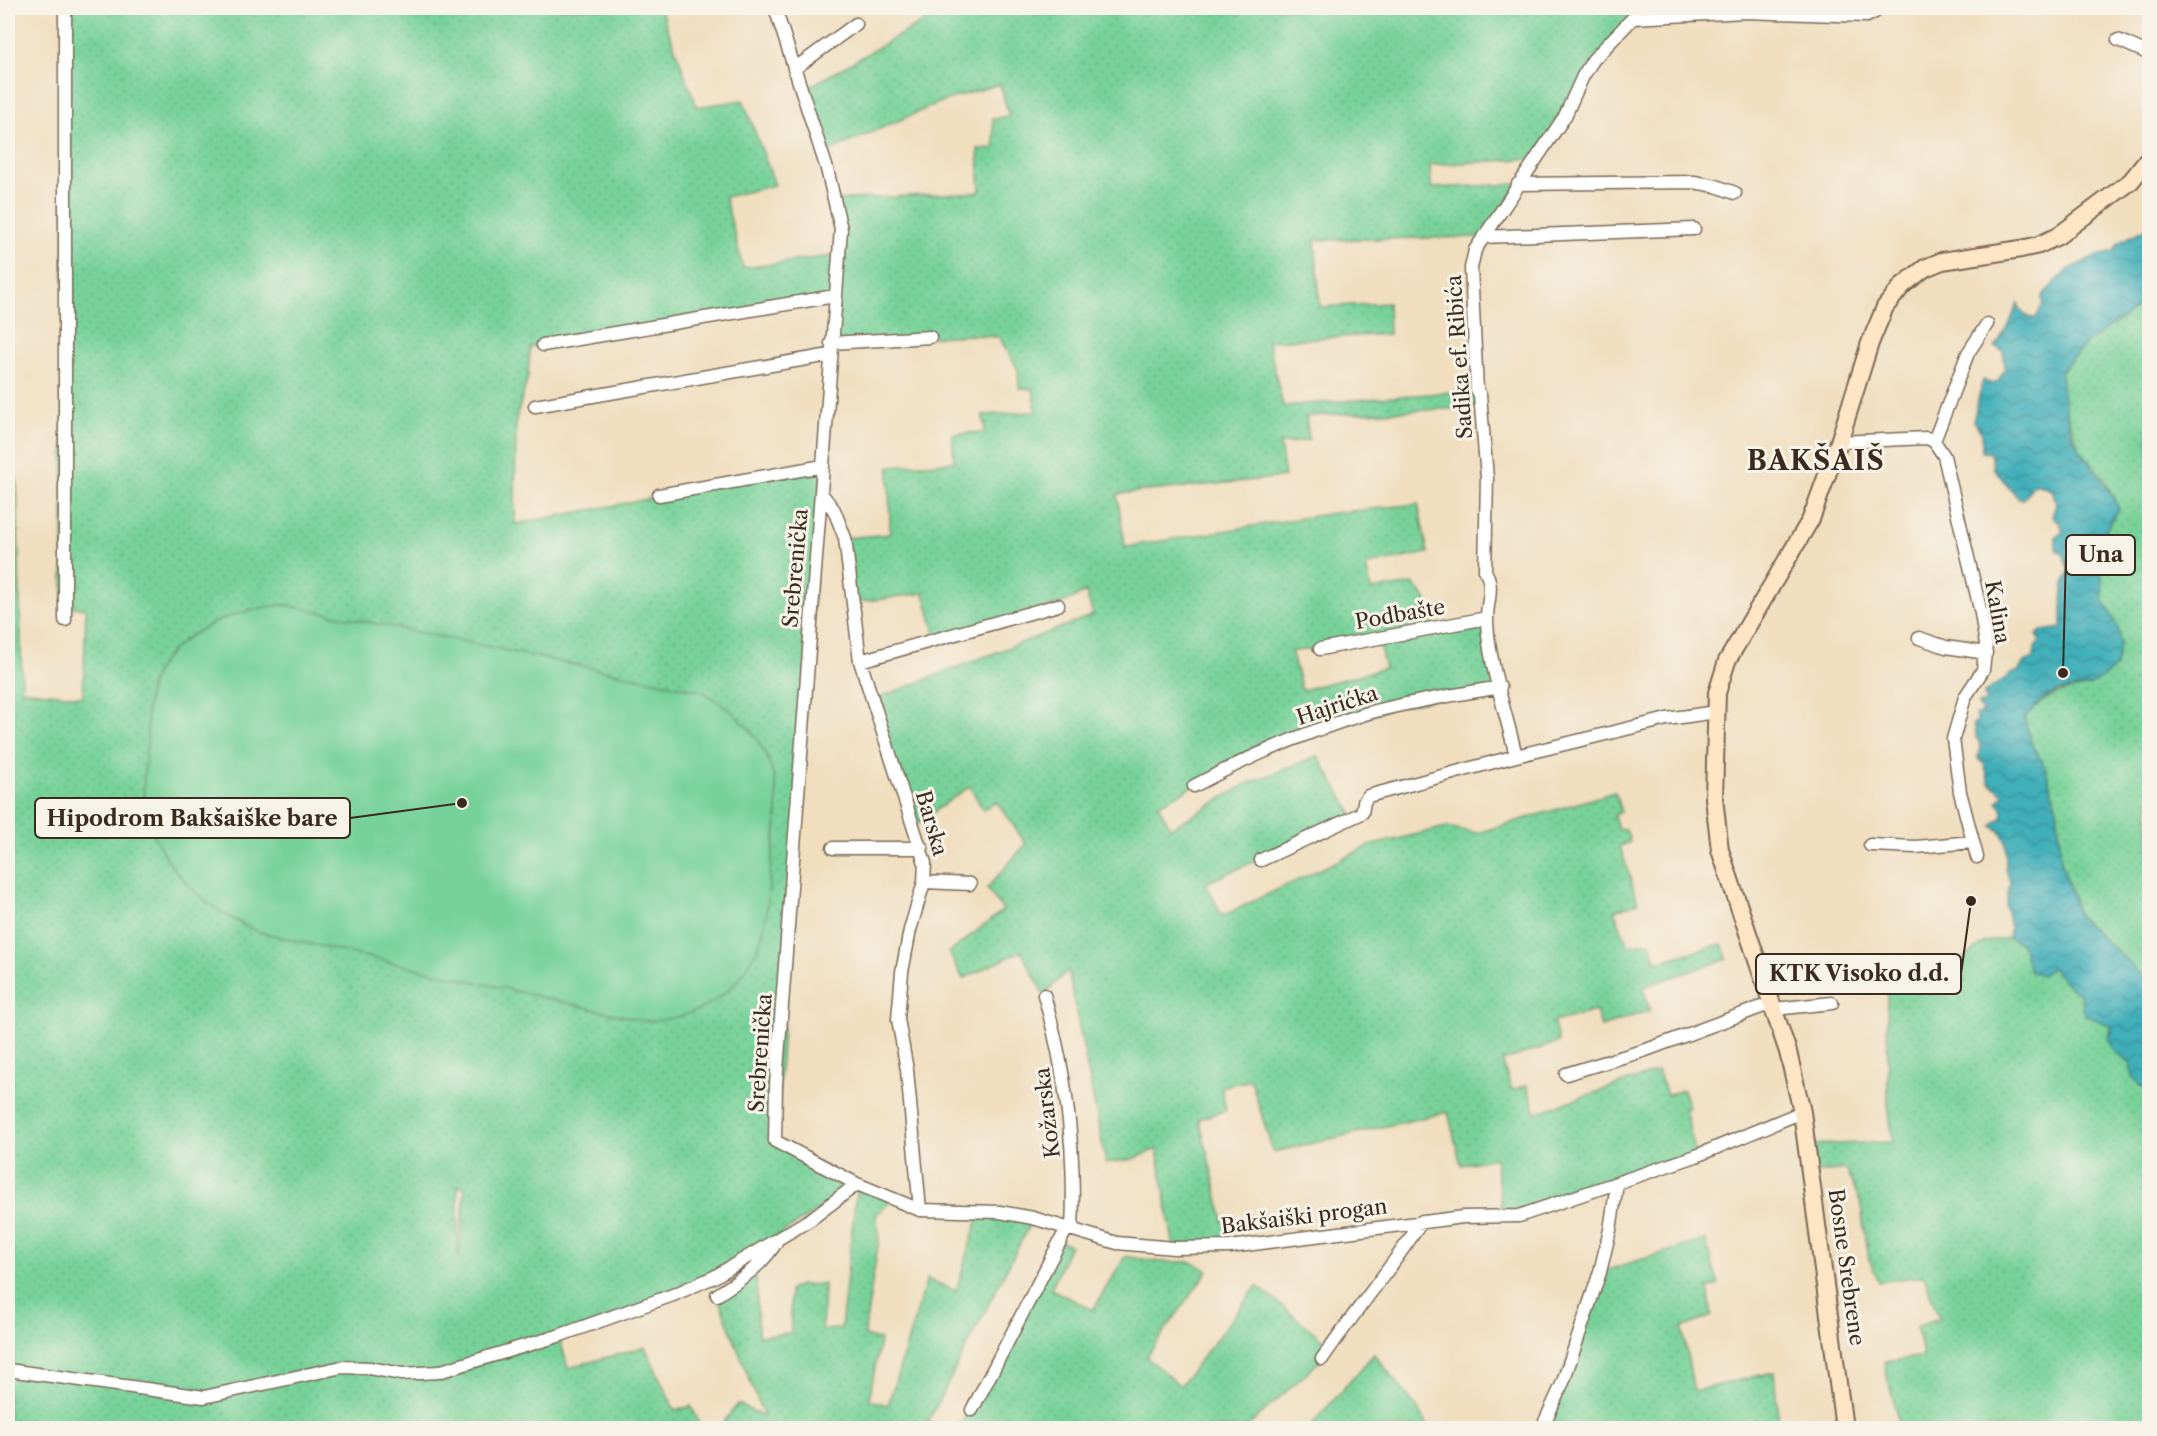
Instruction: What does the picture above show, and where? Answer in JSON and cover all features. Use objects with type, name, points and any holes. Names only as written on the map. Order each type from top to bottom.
[{"type":"street","points":[[65,8],[65,620]]},
{"type":"street","name":"Srebrenička","points":[[775,8],[836,200],[841,229],[776,1084],[775,1141]]},
{"type":"street","name":"Sadika ef. Ribića","points":[[1515,750],[1487,618],[1491,580],[1485,571],[1487,478],[1480,395],[1477,390],[1472,258],[1483,237],[1565,116],[1593,60],[1633,18],[1745,12],[1867,16],[1875,12],[1876,8]]},
{"type":"street","points":[[794,69],[856,24]]},
{"type":"street","points":[[2118,40],[2150,54]]},
{"type":"street","name":"Bosne Srebrene","points":[[1844,1428],[1802,1112],[1773,1006],[1720,850],[1714,798],[1717,693],[1727,662],[1811,519],[1839,442],[1870,343],[1885,307],[1903,285],[1925,268],[1942,261],[2021,249],[2039,245],[2058,236],[2131,181],[2150,157]]},
{"type":"street","points":[[1518,184],[1694,182],[1716,186],[1735,193]]},
{"type":"street","points":[[1483,237],[1694,229]]},
{"type":"street","points":[[543,345],[835,296]]},
{"type":"street","points":[[1839,442],[1927,438],[1934,441],[1968,353],[1987,324]]},
{"type":"street","points":[[535,406],[831,349],[930,337]]},
{"type":"street","name":"Kalina","points":[[1934,441],[1944,456],[1953,491],[1981,613],[1986,653],[1983,670],[1965,698],[1958,715],[1953,740],[1958,783],[1977,857]]},
{"type":"street","points":[[659,495],[824,466]]},
{"type":"street","name":"Barska","points":[[821,493],[834,510],[845,538],[860,661],[922,848],[924,882],[909,930],[899,994],[898,1019],[907,1070],[920,1210]]},
{"type":"street","points":[[860,661],[1058,605]]},
{"type":"street","name":"Podbašte","points":[[1320,649],[1487,618]]},
{"type":"street","points":[[1919,638],[1946,647],[1986,653]]},
{"type":"street","name":"Hajrićka","points":[[1194,786],[1255,754],[1369,713],[1500,687]]},
{"type":"street","points":[[1261,860],[1362,813],[1365,811],[1364,802],[1368,796],[1515,750],[1716,712]]},
{"type":"street","points":[[1870,845],[1916,847],[1973,842]]},
{"type":"street","points":[[833,848],[922,848]]},
{"type":"street","points":[[924,882],[970,884]]},
{"type":"street","name":"Kožarska","points":[[1044,995],[1065,1079],[1074,1182],[1069,1229]]},
{"type":"street","points":[[1566,1074],[1646,1050],[1773,1006],[1832,1003]]},
{"type":"street","name":"Bakšaiški progan","points":[[775,1141],[857,1184],[920,1210],[1000,1212],[1117,1243],[1174,1248],[1269,1244],[1422,1221],[1463,1217],[1519,1216],[1742,1139],[1802,1112]]},
{"type":"street","points":[[8,1370],[204,1397],[342,1367],[369,1368],[402,1374],[438,1372],[558,1336],[673,1295],[714,1277],[811,1219],[857,1184]]},
{"type":"street","points":[[1542,1428],[1563,1382],[1600,1272],[1610,1230],[1617,1184]]},
{"type":"street","points":[[1322,1359],[1345,1324],[1392,1268],[1422,1221]]},
{"type":"street","points":[[972,1410],[1069,1229]]},
{"type":"street","points":[[717,1295],[756,1268],[770,1254],[779,1238]]},
{"type":"green space","points":[[65,8],[660,8],[697,107],[743,100],[775,185],[725,197],[743,268],[839,255],[836,200],[980,192],[978,149],[995,148],[993,119],[1009,116],[1000,84],[946,100],[822,154],[802,91],[933,16],[929,8],[1745,8],[1636,17],[1614,37],[1539,158],[1430,165],[1431,188],[1518,184],[1483,237],[1315,240],[1320,307],[1388,303],[1389,334],[1268,341],[1283,406],[1477,390],[1481,407],[1306,416],[1309,440],[1280,444],[1285,477],[1117,494],[1125,547],[1333,513],[1418,504],[1428,553],[1366,565],[1371,590],[1414,584],[1427,601],[1436,627],[1487,618],[1500,687],[1395,707],[1255,754],[1158,805],[1171,828],[1247,784],[1318,756],[1354,817],[1206,883],[1222,916],[1369,846],[1446,827],[1477,833],[1615,792],[1621,812],[1614,815],[1618,830],[1626,829],[1630,842],[1620,846],[1638,903],[1614,910],[1628,946],[1650,942],[1657,962],[1722,944],[1727,959],[1643,987],[1650,1010],[1601,1027],[1596,1011],[1553,1022],[1559,1042],[1502,1061],[1512,1090],[1527,1085],[1536,1113],[1658,1071],[1667,1095],[1683,1090],[1689,1107],[1685,1109],[1696,1156],[1503,1218],[1495,1158],[1461,1165],[1448,1112],[1273,1152],[1251,1080],[1221,1087],[1226,1110],[1199,1119],[1230,1247],[1174,1248],[1157,1149],[1133,1159],[1106,1163],[1068,970],[1044,995],[1021,951],[963,979],[949,953],[1003,910],[987,888],[1026,844],[997,802],[983,810],[970,786],[914,826],[873,700],[1093,615],[1086,592],[1058,605],[937,640],[924,593],[854,603],[845,538],[890,534],[889,466],[954,462],[952,434],[985,432],[983,415],[1036,412],[1033,389],[1019,388],[1018,369],[999,337],[971,335],[831,343],[835,297],[530,347],[528,377],[516,419],[515,524],[823,466],[775,1141],[892,1200],[876,1215],[879,1238],[864,1336],[880,1340],[869,1400],[888,1405],[927,1279],[956,1291],[980,1212],[1033,1218],[928,1422],[941,1428],[719,1428],[738,1404],[764,1417],[717,1295],[756,1268],[758,1336],[791,1333],[790,1290],[800,1285],[824,1284],[822,1330],[841,1329],[857,1185],[714,1277],[559,1336],[568,1368],[645,1347],[675,1411],[691,1406],[702,1428],[8,1428],[8,479],[17,479],[22,690],[83,697],[86,609],[63,605]],"holes":[[[1377,636],[1385,668],[1302,690],[1291,651],[1320,649]],[[458,1185],[465,1189],[459,1257],[458,1256]]]},
{"type":"green space","points":[[2149,299],[2149,981],[2078,916],[2061,861],[2057,808],[2045,767],[2032,745],[2024,717],[2047,698],[2091,686],[2120,644],[2118,628],[2103,599],[2101,567],[2104,533],[2119,509],[2106,482],[2079,448],[2063,402],[2061,372],[2084,345]]},
{"type":"green space","points":[[286,605],[702,691],[734,714],[752,732],[766,754],[774,779],[777,803],[765,924],[752,960],[741,976],[729,989],[700,1009],[665,1019],[645,1021],[259,932],[217,909],[198,894],[167,859],[156,839],[148,816],[144,773],[149,692],[156,672],[168,655],[184,640],[224,619],[266,607]]},
{"type":"green space","points":[[2008,938],[2022,944],[2028,964],[2045,972],[2052,968],[2071,988],[2080,993],[2085,1015],[2111,1026],[2110,1036],[2131,1064],[2141,1087],[2149,1090],[2149,1428],[1900,1428],[1884,1362],[1924,1356],[1916,1327],[1939,1319],[1924,1276],[1879,1282],[1869,1259],[1860,1201],[1846,1169],[1811,1173],[1808,1145],[1893,1142],[1888,1104],[1887,988],[1965,980],[1957,964],[1985,942]]},
{"type":"green space","points":[[1705,1240],[1719,1285],[1708,1288],[1712,1316],[1682,1328],[1694,1391],[1774,1372],[1779,1428],[1542,1428],[1600,1272]]},
{"type":"green space","points":[[1060,1241],[1070,1245],[1051,1289],[1093,1310],[1125,1256],[1163,1262],[1190,1262],[1208,1271],[1146,1357],[1180,1386],[1257,1286],[1331,1346],[1322,1359],[1246,1428],[955,1428],[972,1410]]},
{"type":"green space","points":[[1374,1354],[1416,1406],[1428,1428],[1309,1428]]},
{"type":"water","points":[[2149,227],[2149,299],[2084,345],[2061,372],[2071,432],[2080,450],[2119,509],[2104,533],[2101,567],[2103,599],[2118,628],[2120,644],[2116,668],[2091,686],[2058,691],[2043,699],[2024,718],[2032,745],[2045,767],[2057,808],[2061,861],[2078,916],[2149,981],[2149,1090],[2136,1080],[2131,1064],[2115,1052],[2108,1038],[2112,1032],[2111,1026],[2085,1015],[2080,993],[2071,988],[2052,968],[2042,975],[2029,971],[2022,944],[2008,938],[2010,930],[2006,906],[2010,883],[2006,868],[2006,841],[2000,831],[1992,826],[2003,816],[2002,807],[1997,802],[2004,795],[1989,782],[1984,764],[1978,759],[1980,745],[1973,724],[1978,720],[1975,715],[1983,712],[1978,704],[1986,702],[1984,693],[2014,672],[2018,672],[2024,662],[2034,658],[2035,648],[2040,641],[2037,635],[2041,631],[2062,628],[2063,592],[2069,572],[2063,553],[2056,550],[2056,536],[2063,531],[2060,523],[2052,517],[2056,504],[2053,491],[2037,484],[2033,485],[2023,499],[2019,499],[1993,468],[1991,453],[1982,452],[1982,433],[1973,421],[1983,380],[1993,384],[1998,382],[2005,368],[2003,351],[1995,347],[2009,325],[2018,303],[2024,315],[2036,318],[2043,304],[2042,296],[2066,271],[2097,255],[2114,251],[2118,243]]},
{"type":"place","name":"Una","points":[[2063,673]]},
{"type":"place","name":"Hipodrom Bakšaiške bare","points":[[462,803]]},
{"type":"place","name":"KTK Visoko d.d.","points":[[1971,901]]},
{"type":"district","name":"BAKŠAIŠ","points":[[1816,460]]}]
